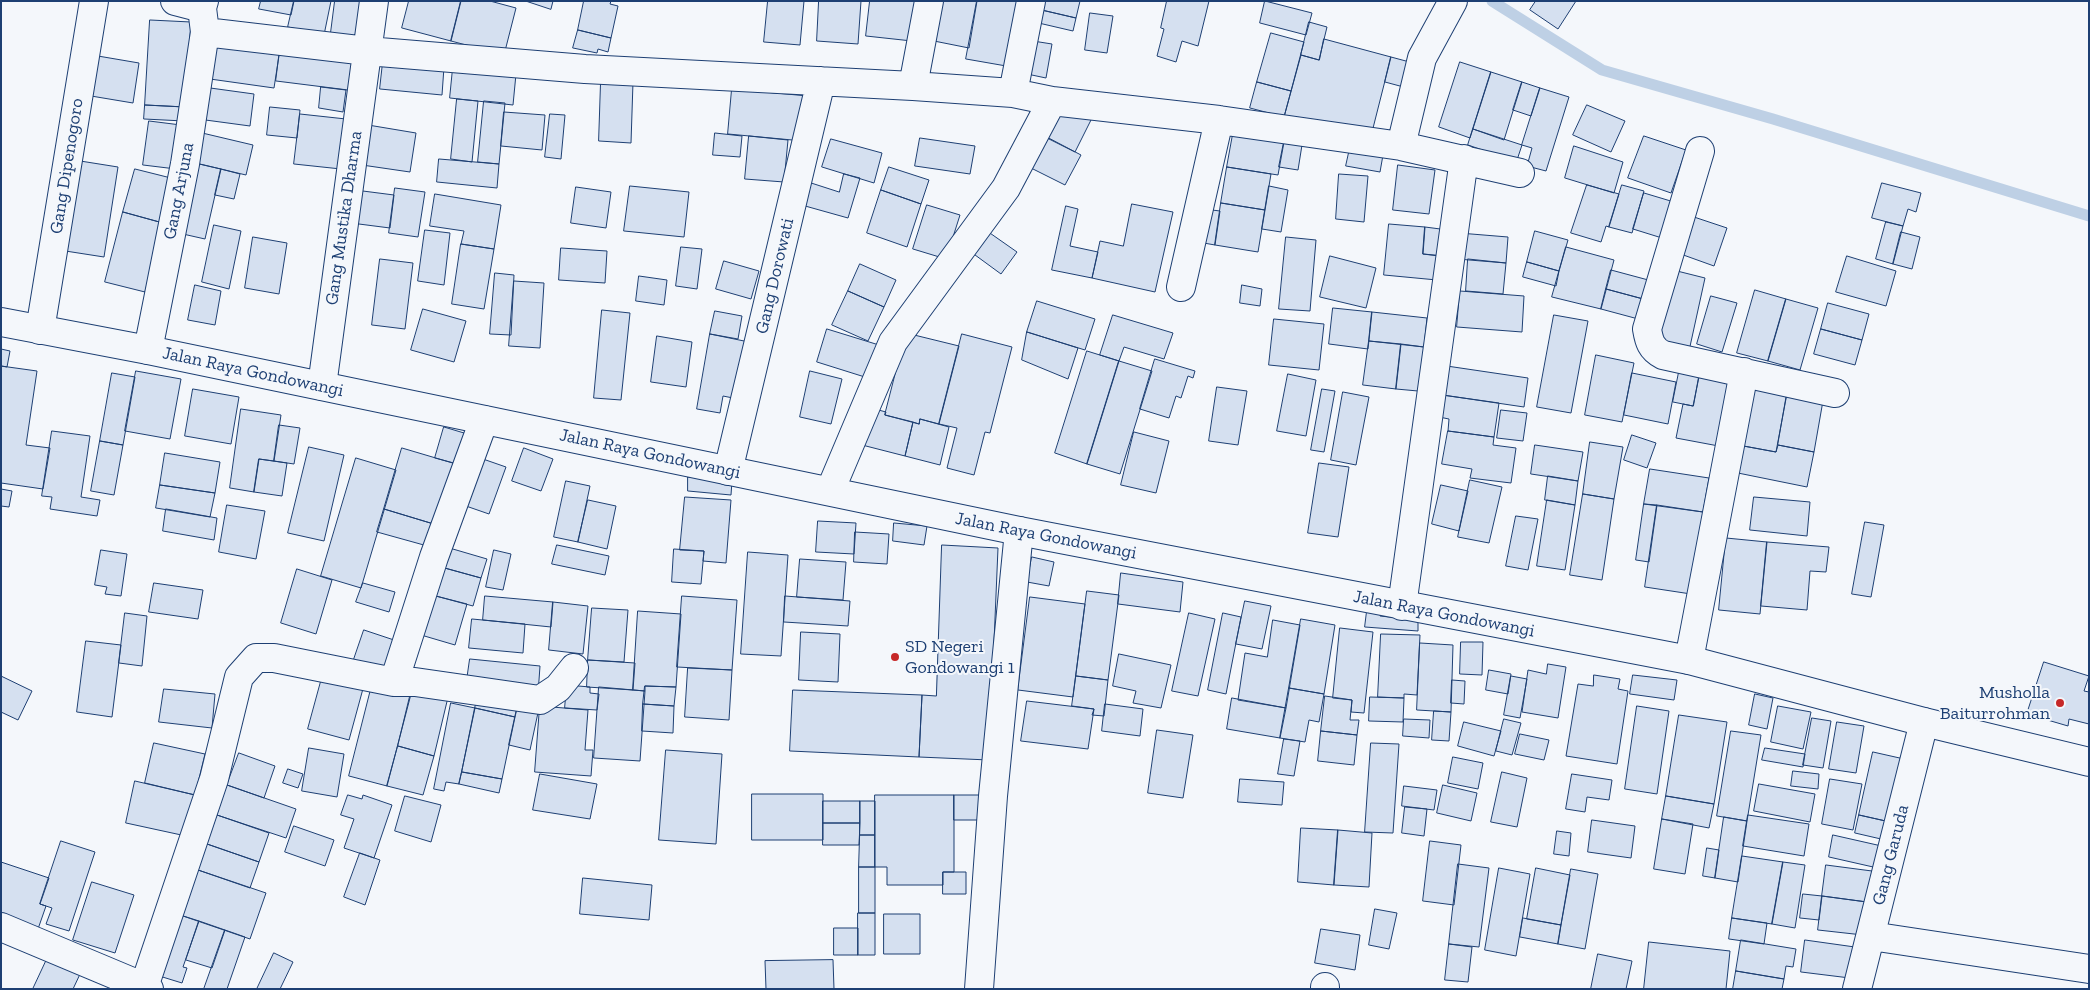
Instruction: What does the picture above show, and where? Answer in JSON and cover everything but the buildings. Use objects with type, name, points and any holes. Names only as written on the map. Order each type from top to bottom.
[{"type":"street","name":"Gang Dipenogoro","points":[[40,330],[94,1]]},
{"type":"street","points":[[174,1],[204,14],[367,51],[585,69],[1013,93],[1052,102],[1219,120],[1401,146],[1520,173]]},
{"type":"street","name":"Gang Mustika Dharma","points":[[322,386],[374,1]]},
{"type":"street","points":[[913,86],[929,1]]},
{"type":"street","points":[[1013,93],[1031,1]]},
{"type":"street","points":[[1401,146],[1422,58],[1451,4]]},
{"type":"street","name":"Gang Arjuna","points":[[148,350],[185,164],[204,14]]},
{"type":"street","name":"Gang Dorowati","points":[[728,470],[821,81]]},
{"type":"street","points":[[830,492],[893,342],[1006,188],[1052,102]]},
{"type":"street","points":[[1181,287],[1219,120]]},
{"type":"street","points":[[1700,151],[1647,328],[1649,342],[1655,351],[1663,354],[1835,392]]},
{"type":"street","points":[[1402,606],[1464,159]]},
{"type":"street","name":"Jalan Raya Gondowangi","points":[[1,322],[148,350],[1019,532],[1689,660],[1924,722],[2089,762]]},
{"type":"street","points":[[1689,660],[1744,372]]},
{"type":"street","points":[[394,682],[434,557],[484,420]]},
{"type":"street","points":[[979,989],[993,796],[1019,532]]},
{"type":"street","points":[[1,927],[146,988],[214,779],[239,677],[256,658],[274,658],[394,682],[415,682],[540,700],[558,688],[574,668]]},
{"type":"street","name":"Gang Garuda","points":[[1857,989],[1924,722]]},
{"type":"street","points":[[1871,936],[2089,968]]},
{"type":"waterway","points":[[1492,1],[1602,70],[1773,119],[2089,216]]},
{"type":"place","name":"SD Negeri Gondowangi 1","points":[[895,657]]},
{"type":"place","name":"Musholla Baiturrohman","points":[[2060,703]]}]
